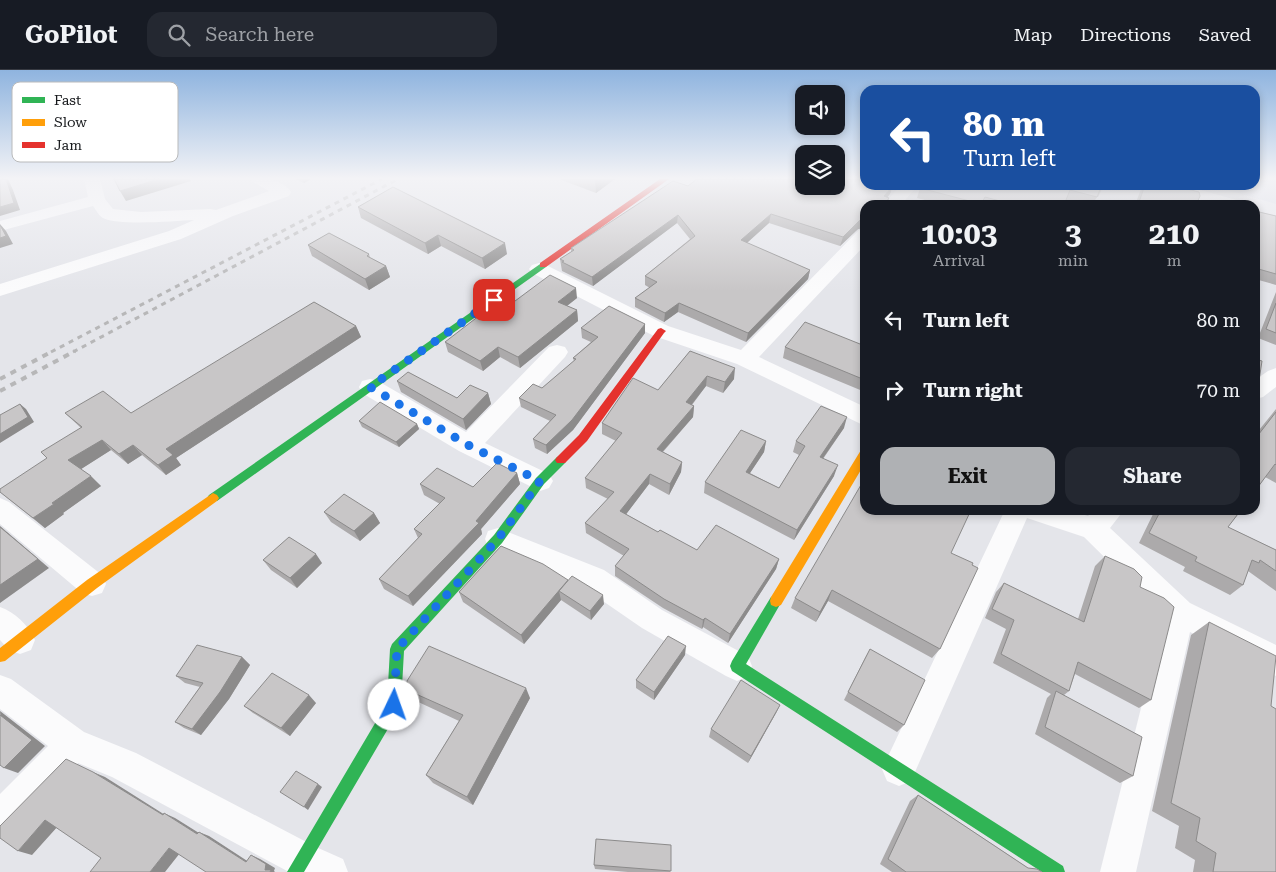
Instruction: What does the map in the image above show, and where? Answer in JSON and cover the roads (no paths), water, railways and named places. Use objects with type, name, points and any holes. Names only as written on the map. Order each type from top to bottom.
[{"type":"street","points":[[0,226],[35,216]]},
{"type":"street","points":[[0,290],[175,234],[217,216]]},
{"type":"street","points":[[7,639],[92,584],[539,269],[610,216]]},
{"type":"street","points":[[745,359],[860,239]]},
{"type":"street","points":[[539,269],[661,331],[745,359],[860,415]]},
{"type":"street","points":[[0,690],[73,744],[124,765],[309,868],[394,705],[397,649],[498,539],[540,481],[583,438],[661,331]]},
{"type":"street","points":[[468,445],[557,352]]},
{"type":"street","points":[[1260,388],[1276,376]]},
{"type":"street","points":[[370,387],[468,445],[540,481]]},
{"type":"street","points":[[737,666],[860,460]]},
{"type":"street","points":[[0,509],[92,584]]},
{"type":"street","points":[[899,769],[1016,515]]},
{"type":"street","points":[[1068,515],[1102,520],[1180,612],[1276,661]]},
{"type":"street","points":[[498,539],[594,579],[652,619],[737,666],[1057,872]]},
{"type":"street","points":[[1118,872],[1180,612]]},
{"type":"street","points":[[0,819],[73,744]]},
{"type":"railway","points":[[51,352],[310,216]]},
{"type":"railway","points":[[73,352],[328,216]]},
{"type":"railway","points":[[0,379],[53,351]]},
{"type":"railway","points":[[0,391],[75,351]]}]
